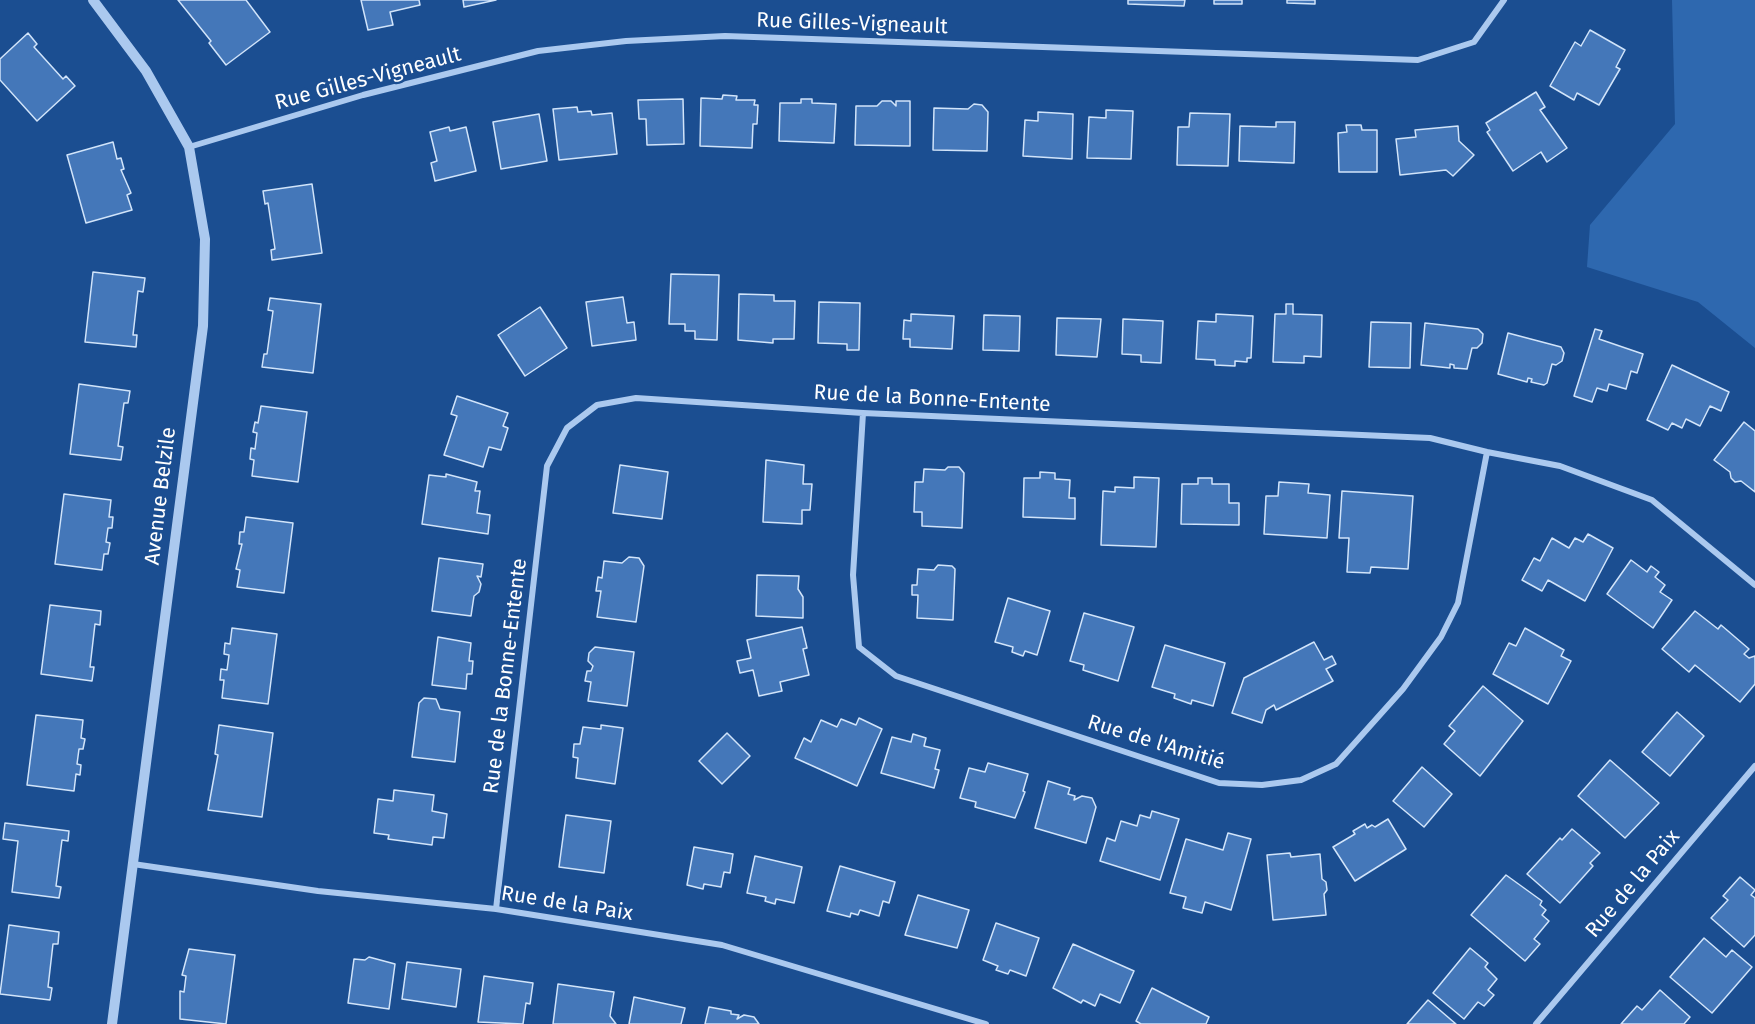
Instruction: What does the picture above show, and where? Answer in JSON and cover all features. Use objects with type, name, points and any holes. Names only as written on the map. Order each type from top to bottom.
[{"type":"street","name":"Avenue Belzile","points":[[93,0],[146,71],[189,147],[204,239],[203,326],[112,1024]]},
{"type":"street","name":"Rue Gilles-Vigneault","points":[[189,147],[363,95],[538,51],[615,42],[725,36],[1418,60],[1474,42],[1504,0]]},
{"type":"street","name":"Rue de la Bonne-Entente","points":[[496,909],[547,465],[567,428],[597,405],[636,398],[863,413],[1430,438],[1560,466],[1652,500],[1755,585]]},
{"type":"street","name":"Rue de l'Amitié","points":[[863,413],[853,575],[859,647],[896,676],[1219,783],[1262,785],[1300,780],[1336,764],[1403,689],[1441,637],[1458,603],[1487,452]]},
{"type":"street","name":"Rue de la Paix","points":[[1536,1024],[1755,766]]},
{"type":"street","name":"Rue de la Paix","points":[[133,864],[318,891],[496,909],[722,945],[986,1024]]},
{"type":"shaded area","points":[[1672,0],[1755,0],[1755,348],[1698,302],[1587,267],[1590,225],[1675,124]]},
{"type":"building","points":[[178,0],[246,0],[270,32],[226,65],[209,43],[211,41]]},
{"type":"building","points":[[361,0],[419,0],[420,5],[390,12],[393,25],[368,30]]},
{"type":"building","points":[[463,0],[496,0],[464,7]]},
{"type":"building","points":[[1128,0],[1185,0],[1184,6],[1128,4]]},
{"type":"building","points":[[1214,0],[1242,0],[1242,4],[1214,4]]},
{"type":"building","points":[[1287,0],[1315,0],[1315,4],[1287,3]]},
{"type":"building","points":[[1590,30],[1625,50],[1616,67],[1620,69],[1599,105],[1577,93],[1574,100],[1550,86],[1575,42],[1581,46]]},
{"type":"building","points":[[28,33],[37,44],[34,47],[63,79],[66,76],[75,86],[37,121],[0,80],[0,59]]},
{"type":"building","points":[[1536,92],[1545,107],[1540,110],[1567,148],[1547,162],[1541,152],[1513,171],[1487,132],[1490,130],[1486,123]]},
{"type":"building","points":[[723,95],[737,96],[736,100],[755,100],[754,105],[758,105],[757,124],[753,124],[752,148],[700,146],[701,98],[722,99]]},
{"type":"building","points":[[683,99],[684,144],[647,145],[646,119],[639,119],[638,100]]},
{"type":"building","points":[[801,99],[812,99],[812,103],[836,104],[834,143],[779,141],[780,103],[801,103]]},
{"type":"building","points":[[882,101],[891,101],[896,106],[896,101],[910,101],[910,146],[855,145],[856,106],[877,106]]},
{"type":"building","points":[[974,104],[982,105],[988,112],[987,151],[933,150],[934,108],[968,109]]},
{"type":"building","points":[[577,107],[578,112],[591,111],[592,115],[612,113],[617,154],[559,160],[553,109]]},
{"type":"building","points":[[1106,110],[1133,111],[1131,159],[1087,158],[1089,117],[1106,118]]},
{"type":"building","points":[[1038,112],[1073,114],[1072,159],[1023,156],[1025,120],[1038,121]]},
{"type":"building","points":[[1190,113],[1230,114],[1228,166],[1177,165],[1178,127],[1189,127]]},
{"type":"building","points":[[539,114],[547,161],[501,169],[493,122]]},
{"type":"building","points":[[1276,122],[1295,122],[1294,163],[1239,161],[1240,126],[1276,127]]},
{"type":"building","points":[[1346,125],[1361,125],[1362,130],[1377,130],[1377,172],[1339,172],[1338,133],[1347,132]]},
{"type":"building","points":[[1458,126],[1459,141],[1474,155],[1453,176],[1446,170],[1400,175],[1396,139],[1416,137],[1415,130]]},
{"type":"building","points":[[449,127],[450,131],[466,127],[476,171],[435,181],[431,163],[437,161],[430,132]]},
{"type":"building","points":[[113,142],[117,159],[121,158],[124,169],[121,170],[131,193],[127,195],[132,210],[86,223],[67,155]]},
{"type":"building","points":[[312,184],[322,253],[272,260],[271,250],[275,249],[268,203],[265,204],[263,191]]},
{"type":"building","points":[[93,272],[145,278],[143,292],[138,291],[133,335],[137,335],[136,347],[85,342]]},
{"type":"building","points":[[671,274],[719,275],[717,340],[695,339],[695,331],[685,331],[685,324],[669,324]]},
{"type":"building","points":[[739,294],[774,295],[774,301],[795,301],[794,339],[773,339],[773,343],[738,340]]},
{"type":"building","points":[[623,297],[627,323],[634,322],[636,340],[592,346],[586,302]]},
{"type":"building","points":[[270,298],[321,304],[313,373],[262,367],[264,354],[267,354],[273,311],[268,310]]},
{"type":"building","points":[[819,302],[860,303],[859,350],[847,350],[847,344],[818,343]]},
{"type":"building","points":[[1286,304],[1293,304],[1293,314],[1322,315],[1321,357],[1304,356],[1304,363],[1273,362],[1275,314],[1286,314]]},
{"type":"building","points":[[540,307],[567,348],[525,376],[498,335]]},
{"type":"building","points":[[911,314],[954,316],[952,349],[910,347],[910,339],[903,339],[904,320],[911,321]]},
{"type":"building","points":[[1216,314],[1253,316],[1251,358],[1247,358],[1247,362],[1235,361],[1235,366],[1215,365],[1215,360],[1196,359],[1198,321],[1216,322]]},
{"type":"building","points":[[984,315],[1020,316],[1019,351],[983,350]]},
{"type":"building","points":[[1057,318],[1101,319],[1097,357],[1056,355]]},
{"type":"building","points":[[1123,319],[1163,321],[1161,363],[1141,362],[1141,355],[1122,354]]},
{"type":"building","points":[[1371,322],[1411,323],[1410,368],[1369,367]]},
{"type":"building","points":[[1425,323],[1478,329],[1483,334],[1482,343],[1477,348],[1472,348],[1467,369],[1454,368],[1454,365],[1450,364],[1450,368],[1421,365]]},
{"type":"building","points":[[1595,329],[1602,331],[1599,339],[1643,354],[1637,373],[1631,371],[1626,389],[1609,384],[1607,391],[1597,388],[1592,402],[1574,396]]},
{"type":"building","points":[[1508,333],[1561,347],[1564,353],[1562,361],[1556,365],[1552,364],[1547,383],[1544,385],[1531,382],[1532,379],[1528,378],[1527,382],[1498,374]]},
{"type":"building","points":[[1672,365],[1729,392],[1721,411],[1710,406],[1700,426],[1686,419],[1682,428],[1672,423],[1668,430],[1647,420]]},
{"type":"building","points":[[79,384],[130,391],[128,403],[124,403],[118,446],[123,447],[121,460],[70,454]]},
{"type":"building","points":[[457,396],[508,413],[503,426],[508,428],[501,450],[489,447],[483,467],[444,455],[457,416],[451,414]]},
{"type":"building","points":[[261,406],[307,412],[298,482],[252,476],[254,460],[250,459],[251,448],[255,449],[257,433],[253,432],[255,422],[258,423]]},
{"type":"building","points":[[1744,422],[1755,431],[1755,492],[1741,481],[1735,482],[1730,472],[1714,460]]},
{"type":"building","points":[[766,460],[804,465],[803,484],[812,484],[810,510],[802,510],[802,524],[763,522]]},
{"type":"building","points":[[620,465],[668,472],[662,519],[613,513]]},
{"type":"building","points":[[948,467],[959,467],[964,473],[962,528],[922,526],[922,512],[914,512],[915,482],[923,482],[924,469],[945,470]]},
{"type":"building","points":[[1040,472],[1055,473],[1055,479],[1070,480],[1069,498],[1075,498],[1075,519],[1023,517],[1024,478],[1040,478]]},
{"type":"building","points":[[446,474],[477,482],[475,491],[480,491],[477,513],[490,515],[488,534],[422,524],[429,475],[446,477]]},
{"type":"building","points":[[1134,477],[1159,478],[1156,547],[1101,545],[1103,491],[1115,492],[1115,487],[1134,488]]},
{"type":"building","points":[[1198,478],[1212,478],[1212,484],[1229,484],[1229,503],[1239,503],[1239,525],[1181,524],[1182,484],[1198,484]]},
{"type":"building","points":[[1279,482],[1309,484],[1308,493],[1330,495],[1327,538],[1264,534],[1266,496],[1278,496]]},
{"type":"building","points":[[1342,491],[1413,496],[1408,569],[1371,567],[1370,573],[1347,572],[1349,538],[1339,538]]},
{"type":"building","points":[[64,494],[111,500],[109,517],[113,517],[112,528],[108,528],[106,542],[110,543],[108,554],[104,554],[102,570],[55,564]]},
{"type":"building","points":[[246,517],[293,523],[284,593],[237,587],[240,570],[236,569],[242,544],[239,544],[240,532],[244,532]]},
{"type":"building","points":[[1588,534],[1613,548],[1585,601],[1548,580],[1542,591],[1522,580],[1534,558],[1540,561],[1552,538],[1569,548],[1575,538],[1583,542]]},
{"type":"building","points":[[629,557],[639,558],[644,566],[636,622],[597,617],[601,591],[596,591],[598,577],[602,578],[604,561],[622,563]]},
{"type":"building","points":[[439,558],[483,564],[481,577],[477,576],[481,584],[479,592],[474,596],[471,616],[432,611]]},
{"type":"building","points":[[1631,560],[1647,572],[1651,566],[1659,572],[1655,577],[1665,585],[1660,592],[1672,600],[1653,628],[1607,594]]},
{"type":"building","points":[[938,565],[952,566],[955,569],[953,620],[917,618],[918,595],[912,595],[912,585],[917,585],[918,569],[934,570]]},
{"type":"building","points":[[757,575],[799,576],[798,589],[803,597],[803,618],[756,616]]},
{"type":"building","points":[[1008,598],[1050,611],[1037,655],[1025,651],[1023,656],[1012,652],[1013,647],[995,642]]},
{"type":"building","points":[[50,605],[101,611],[100,625],[95,624],[90,667],[94,667],[92,681],[41,674]]},
{"type":"building","points":[[1695,611],[1718,629],[1721,625],[1749,649],[1744,654],[1749,658],[1755,656],[1755,684],[1740,702],[1695,665],[1689,672],[1662,649]]},
{"type":"building","points":[[1084,613],[1134,627],[1118,681],[1083,670],[1084,665],[1070,661]]},
{"type":"building","points":[[802,627],[807,648],[803,649],[809,675],[780,682],[782,691],[759,696],[753,670],[740,673],[737,661],[751,658],[747,640]]},
{"type":"building","points":[[232,628],[277,634],[268,704],[222,698],[224,680],[220,680],[221,669],[227,670],[229,655],[224,654],[225,643],[230,644]]},
{"type":"building","points":[[1525,628],[1564,650],[1561,656],[1571,661],[1548,704],[1493,674],[1509,643],[1516,646]]},
{"type":"building","points":[[438,637],[471,643],[469,661],[473,661],[472,674],[467,674],[466,689],[432,685]]},
{"type":"building","points":[[1314,642],[1324,660],[1332,656],[1336,664],[1326,669],[1333,681],[1276,710],[1274,705],[1266,710],[1262,723],[1232,713],[1244,678]]},
{"type":"building","points":[[1165,645],[1225,663],[1213,706],[1192,700],[1191,704],[1174,698],[1175,694],[1152,687]]},
{"type":"building","points":[[595,647],[634,652],[627,706],[588,701],[591,682],[585,681],[587,671],[591,671],[593,666],[588,661],[589,653]]},
{"type":"building","points":[[1483,686],[1523,721],[1480,776],[1444,744],[1455,731],[1449,726]]},
{"type":"building","points":[[424,698],[436,699],[440,709],[460,712],[455,762],[412,757],[419,703]]},
{"type":"building","points":[[1677,712],[1704,736],[1670,776],[1642,752]]},
{"type":"building","points":[[36,715],[83,720],[81,738],[85,739],[83,749],[79,749],[77,764],[81,765],[80,775],[76,774],[74,791],[27,785]]},
{"type":"building","points":[[859,718],[882,729],[857,786],[795,758],[804,738],[811,742],[821,720],[837,727],[841,719],[856,725]]},
{"type":"building","points":[[219,725],[273,733],[262,817],[208,810],[218,755],[215,754]]},
{"type":"building","points":[[601,725],[623,728],[615,784],[576,778],[578,758],[573,757],[574,744],[580,744],[583,727],[601,729]]},
{"type":"building","points":[[727,733],[750,756],[722,784],[699,761]]},
{"type":"building","points":[[913,734],[926,738],[924,746],[940,750],[935,769],[939,770],[934,788],[881,773],[892,737],[911,742]]},
{"type":"building","points":[[1610,760],[1659,803],[1625,838],[1578,796]]},
{"type":"building","points":[[988,763],[1028,774],[1023,791],[1025,792],[1015,818],[975,807],[976,802],[960,798],[969,768],[985,772]]},
{"type":"building","points":[[1422,767],[1452,794],[1424,827],[1393,801]]},
{"type":"building","points":[[1048,781],[1070,788],[1068,794],[1075,796],[1074,800],[1082,796],[1092,798],[1096,807],[1086,843],[1035,828]]},
{"type":"building","points":[[394,790],[434,795],[432,811],[447,814],[444,838],[433,837],[432,845],[388,839],[389,835],[374,833],[378,799],[393,801]]},
{"type":"building","points":[[1152,811],[1179,819],[1160,880],[1100,861],[1107,838],[1115,841],[1121,821],[1137,826],[1140,815],[1150,818]]},
{"type":"building","points":[[566,815],[611,821],[604,873],[559,867]]},
{"type":"building","points":[[1388,819],[1406,849],[1355,881],[1333,847],[1355,834],[1353,831],[1365,824],[1367,828],[1372,825],[1375,827]]},
{"type":"building","points":[[5,823],[69,831],[68,841],[62,840],[56,886],[61,887],[59,898],[12,892],[18,841],[3,839]]},
{"type":"building","points":[[1572,829],[1600,853],[1590,863],[1593,866],[1560,903],[1527,874],[1560,838],[1562,840]]},
{"type":"building","points":[[1228,833],[1251,839],[1231,910],[1205,902],[1202,913],[1183,908],[1186,897],[1170,893],[1186,839],[1223,850]]},
{"type":"building","points":[[694,847],[733,854],[730,873],[724,872],[721,887],[704,884],[703,889],[687,885]]},
{"type":"building","points":[[1290,853],[1291,857],[1320,854],[1322,879],[1326,882],[1327,890],[1324,894],[1326,915],[1273,920],[1267,855]]},
{"type":"building","points":[[755,856],[802,867],[794,903],[776,899],[775,904],[765,901],[766,897],[747,893]]},
{"type":"building","points":[[840,866],[895,882],[889,903],[883,901],[879,916],[860,910],[858,915],[851,913],[850,917],[827,911]]},
{"type":"building","points":[[1506,875],[1542,901],[1540,905],[1546,910],[1542,915],[1549,921],[1534,939],[1540,944],[1525,961],[1471,915]]},
{"type":"building","points":[[1740,877],[1755,890],[1751,895],[1755,898],[1755,935],[1744,947],[1711,918],[1728,900],[1723,896]]},
{"type":"building","points":[[918,895],[969,910],[957,948],[905,935]]},
{"type":"building","points":[[996,923],[1039,938],[1026,976],[1010,970],[1008,974],[996,970],[998,966],[983,960]]},
{"type":"building","points":[[9,925],[59,932],[58,944],[53,944],[48,987],[52,988],[50,1000],[0,994]]},
{"type":"building","points":[[1704,938],[1726,957],[1732,950],[1752,967],[1712,1013],[1670,977]]},
{"type":"building","points":[[1073,944],[1134,971],[1120,1003],[1100,994],[1095,1006],[1083,1000],[1081,1003],[1053,988]]},
{"type":"building","points":[[1470,948],[1488,963],[1485,967],[1497,979],[1488,990],[1494,995],[1484,1006],[1478,1002],[1464,1019],[1433,993]]},
{"type":"building","points":[[189,949],[235,955],[226,1024],[180,1019],[180,991],[184,992],[186,976],[182,975]]},
{"type":"building","points":[[369,957],[395,964],[389,1009],[348,1003],[354,959],[365,960]]},
{"type":"building","points":[[407,962],[461,969],[456,1007],[402,999]]},
{"type":"building","points":[[484,976],[533,983],[530,1004],[526,1003],[523,1024],[478,1022]]},
{"type":"building","points":[[558,984],[614,992],[610,1016],[616,1024],[553,1024]]},
{"type":"building","points":[[1152,988],[1209,1017],[1206,1024],[1141,1024],[1136,1021]]},
{"type":"building","points":[[1660,990],[1690,1017],[1684,1024],[1621,1024],[1637,1006],[1642,1010]]},
{"type":"building","points":[[634,997],[685,1008],[681,1024],[629,1024]]},
{"type":"building","points":[[1428,1000],[1456,1024],[1407,1024]]},
{"type":"building","points":[[709,1007],[731,1011],[731,1014],[739,1015],[737,1019],[744,1015],[754,1017],[759,1024],[705,1024]]}]
